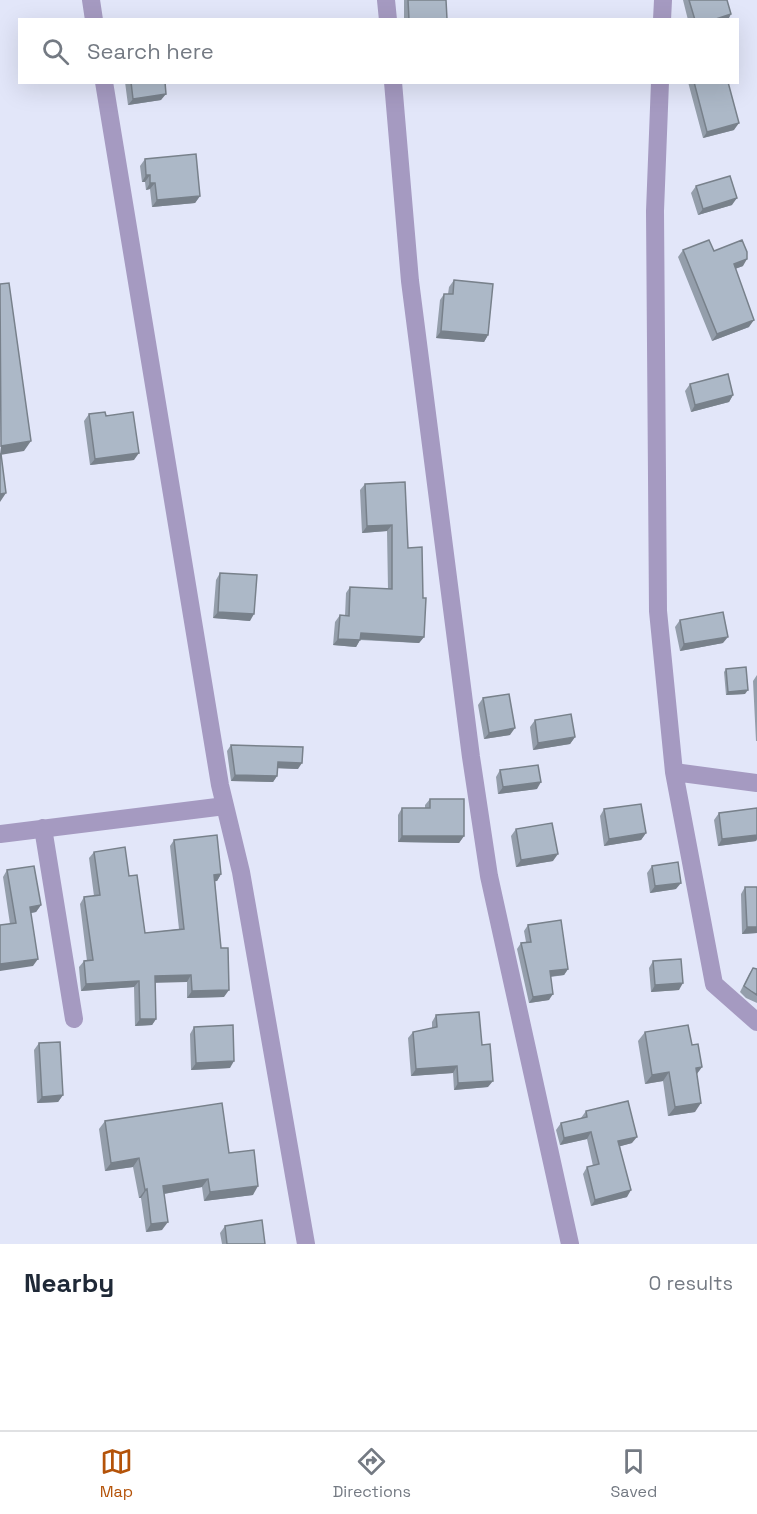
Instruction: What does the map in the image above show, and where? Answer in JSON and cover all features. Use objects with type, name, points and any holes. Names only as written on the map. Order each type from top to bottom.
[{"type":"street","points":[[91,0],[94,18]]},
{"type":"street","points":[[386,0],[388,18]]},
{"type":"street","points":[[662,18],[663,0]]},
{"type":"street","points":[[104,84],[220,785],[241,872],[306,1244]]},
{"type":"street","points":[[393,84],[410,280],[482,833],[489,876],[570,1244]]},
{"type":"street","points":[[660,84],[656,211],[658,611],[674,772],[714,984],[757,1022]]},
{"type":"street","points":[[674,772],[757,783]]},
{"type":"street","points":[[0,834],[225,806]]},
{"type":"street","points":[[43,828],[74,1019]]},
{"type":"building","points":[[408,0],[446,0],[447,18],[409,18]]},
{"type":"building","points":[[689,0],[727,0],[731,14],[719,18],[694,18]]},
{"type":"building","points":[[131,84],[165,84],[166,94],[133,99]]},
{"type":"building","points":[[695,84],[729,84],[739,123],[707,132]]},
{"type":"building","points":[[196,154],[200,196],[157,200],[155,183],[150,183],[150,175],[146,175],[145,159]]},
{"type":"building","points":[[730,176],[737,198],[703,209],[696,186]]},
{"type":"building","points":[[709,240],[714,251],[742,240],[747,259],[734,264],[754,320],[717,334],[683,250]]},
{"type":"building","points":[[454,280],[493,284],[488,335],[441,331],[444,294],[453,294]]},
{"type":"building","points":[[9,283],[31,441],[1,446],[0,284]]},
{"type":"building","points":[[728,374],[733,395],[695,405],[690,384]]},
{"type":"building","points":[[105,412],[106,416],[133,412],[139,453],[95,459],[89,414]]},
{"type":"building","points":[[0,454],[6,493],[0,494]]},
{"type":"building","points":[[405,482],[408,548],[422,547],[423,598],[426,598],[424,637],[361,633],[360,640],[338,639],[340,615],[349,616],[350,587],[392,589],[392,525],[367,526],[365,484]]},
{"type":"building","points":[[220,573],[257,575],[254,614],[218,612]]},
{"type":"building","points":[[723,612],[728,637],[684,644],[680,620]]},
{"type":"building","points":[[746,667],[748,690],[728,692],[726,669]]},
{"type":"building","points":[[509,694],[515,728],[489,733],[483,698]]},
{"type":"building","points":[[571,714],[575,737],[538,743],[535,720]]},
{"type":"building","points":[[231,745],[303,747],[302,763],[278,762],[277,776],[235,775]]},
{"type":"building","points":[[538,765],[541,782],[503,787],[500,770]]},
{"type":"building","points":[[430,799],[464,799],[464,836],[402,836],[402,808],[430,808]]},
{"type":"building","points":[[641,804],[646,833],[609,839],[604,809]]},
{"type":"building","points":[[757,808],[757,835],[722,839],[719,813]]},
{"type":"building","points":[[552,823],[558,854],[521,860],[516,829]]},
{"type":"building","points":[[217,835],[221,874],[214,875],[221,948],[228,948],[229,990],[192,991],[191,975],[155,976],[156,1019],[140,1019],[139,981],[86,984],[84,961],[93,960],[84,897],[100,895],[94,852],[125,847],[129,876],[137,875],[145,933],[184,929],[174,840]]},
{"type":"building","points":[[678,862],[681,883],[655,886],[652,866]]},
{"type":"building","points":[[34,866],[41,905],[30,907],[38,959],[0,964],[0,925],[16,923],[7,870]]},
{"type":"building","points":[[745,887],[757,887],[757,927],[747,927]]},
{"type":"building","points":[[561,920],[568,969],[550,971],[553,994],[533,997],[521,943],[531,942],[528,925]]},
{"type":"building","points":[[681,959],[683,983],[655,985],[653,961]]},
{"type":"building","points":[[753,968],[757,969],[757,995],[744,986]]},
{"type":"building","points":[[479,1012],[482,1045],[490,1044],[493,1081],[458,1083],[457,1066],[416,1069],[413,1032],[437,1027],[436,1015]]},
{"type":"building","points":[[233,1025],[234,1061],[196,1063],[194,1027]]},
{"type":"building","points":[[688,1025],[692,1045],[698,1044],[702,1067],[696,1068],[701,1103],[675,1107],[669,1072],[652,1075],[645,1032]]},
{"type":"building","points":[[60,1042],[63,1095],[42,1097],[39,1043]]},
{"type":"building","points":[[628,1101],[637,1137],[618,1141],[631,1190],[595,1200],[587,1167],[599,1164],[591,1132],[564,1138],[561,1123],[587,1117],[586,1111]]},
{"type":"building","points":[[222,1103],[229,1153],[254,1150],[258,1186],[210,1192],[208,1179],[163,1186],[168,1222],[151,1224],[147,1189],[145,1190],[139,1158],[111,1163],[105,1121]]},
{"type":"building","points":[[262,1220],[265,1244],[227,1244],[225,1226]]}]
